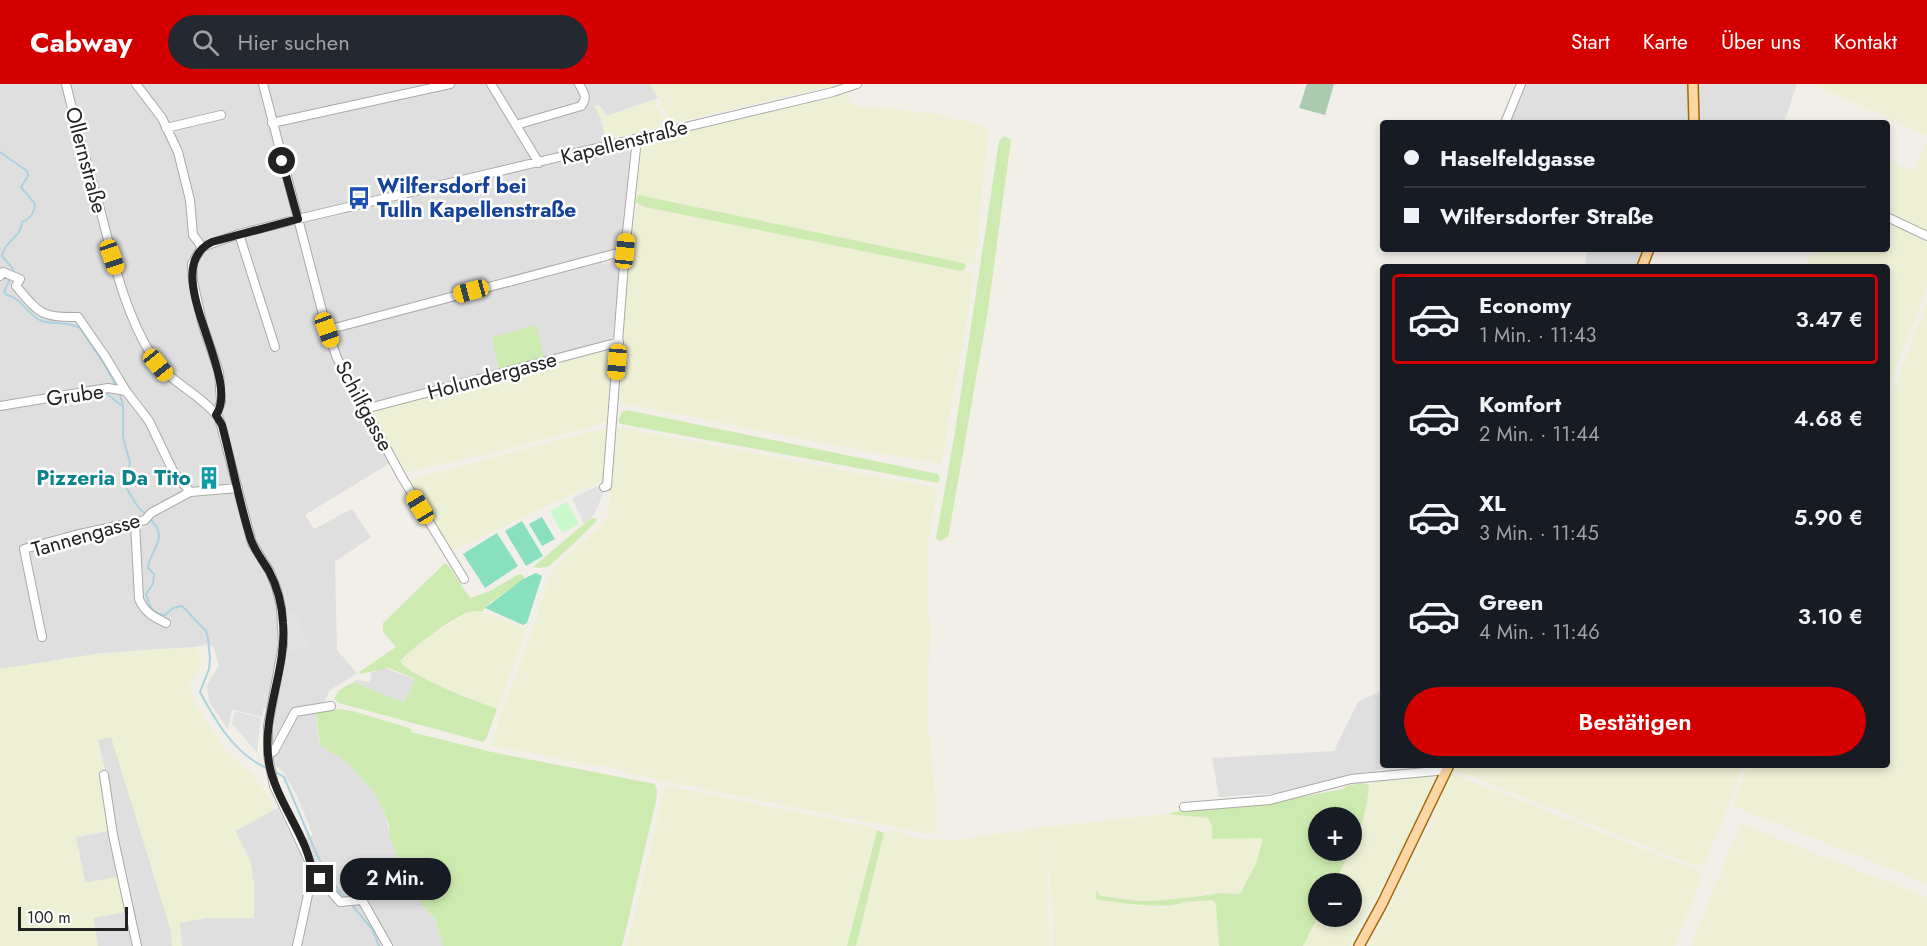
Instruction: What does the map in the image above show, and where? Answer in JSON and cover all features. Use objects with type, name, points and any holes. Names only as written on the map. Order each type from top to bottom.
[{"type":"main road","points":[[1693,84],[1694,120]]},
{"type":"main road","points":[[1359,946],[1382,904],[1448,768]]},
{"type":"street","name":"Ollernstraße","points":[[66,84],[112,257],[138,331],[152,356],[166,374],[216,415]]},
{"type":"street","points":[[136,84],[162,118],[178,153],[190,200],[193,235],[202,247],[192,264],[203,326],[219,372],[221,402],[216,415],[220,421],[252,543],[277,590],[284,626],[283,645],[268,726],[268,755],[274,786],[310,859],[312,876],[297,946]]},
{"type":"street","name":"Schilfgasse","points":[[263,84],[327,330],[337,358],[404,479],[464,579]]},
{"type":"street","points":[[272,123],[450,84]]},
{"type":"street","points":[[491,84],[539,163]]},
{"type":"street","points":[[516,125],[581,106],[585,102],[585,95],[579,84]]},
{"type":"street","name":"Kapellenstraße","points":[[202,247],[239,234],[298,219],[833,92],[857,84]]},
{"type":"street","points":[[1506,120],[1521,84]]},
{"type":"street","points":[[166,128],[221,115]]},
{"type":"street","points":[[604,486],[607,486],[625,251],[637,139]]},
{"type":"street","points":[[1890,218],[1927,236]]},
{"type":"street","points":[[239,234],[275,347]]},
{"type":"street","points":[[327,330],[625,251]]},
{"type":"street","points":[[4,275],[20,279],[16,286],[43,314],[78,317],[105,356],[124,391]]},
{"type":"street","name":"Holundergasse","points":[[365,410],[619,342]]},
{"type":"street","name":"Grube","points":[[0,406],[108,388],[124,391],[149,421],[173,471],[190,492]]},
{"type":"street","points":[[190,492],[238,488]]},
{"type":"street","name":"Tannengasse","points":[[42,637],[24,549],[145,520],[150,513],[190,492]]},
{"type":"street","points":[[135,523],[139,599],[150,616],[166,623]]},
{"type":"street","points":[[268,755],[274,751],[295,712],[331,706]]},
{"type":"street","points":[[1184,807],[1270,800],[1351,779],[1440,768]]},
{"type":"street","points":[[104,775],[113,835],[137,946]]},
{"type":"street","points":[[312,876],[320,879],[340,902],[362,900],[388,946]]},
{"type":"shaded area","points":[[0,84],[129,84],[131,87],[135,84],[650,84],[658,98],[607,116],[599,105],[606,140],[600,142],[603,154],[628,148],[631,151],[623,237],[613,251],[599,256],[602,264],[618,259],[622,263],[615,337],[544,358],[492,337],[499,370],[370,403],[364,401],[358,407],[390,463],[305,515],[314,529],[352,509],[371,537],[335,562],[337,650],[357,673],[330,690],[323,704],[315,706],[319,742],[324,748],[347,762],[373,791],[423,906],[435,919],[443,946],[182,946],[179,923],[206,918],[254,918],[254,885],[250,861],[235,831],[278,808],[295,843],[313,835],[297,796],[283,771],[276,766],[271,747],[275,711],[264,708],[262,717],[232,709],[228,729],[209,702],[207,685],[219,666],[214,648],[208,644],[195,647],[103,653],[0,669]]},
{"type":"shaded area","points":[[1519,84],[1797,84],[1785,120],[1505,120]]},
{"type":"shaded area","points":[[1588,252],[1641,252],[1637,264],[1586,264]]},
{"type":"shaded area","points":[[604,483],[605,489],[594,515],[584,524],[572,498]]},
{"type":"shaded area","points":[[295,612],[310,647],[281,654],[287,616]]},
{"type":"shaded area","points":[[385,668],[416,680],[404,703],[354,682],[356,680],[369,682],[372,677],[370,673]]},
{"type":"shaded area","points":[[1380,691],[1380,768],[1391,768],[1380,769],[1364,777],[1280,793],[1219,797],[1212,758],[1334,751],[1358,702]]},
{"type":"shaded area","points":[[235,711],[261,718],[257,753],[232,724]]},
{"type":"shaded area","points":[[112,736],[171,931],[172,946],[98,946],[93,918],[124,912],[118,877],[85,883],[76,837],[108,831],[98,772],[104,770],[98,740]]},
{"type":"green space","points":[[650,84],[840,84],[673,123]]},
{"type":"green space","points":[[1307,84],[1334,84],[1325,115],[1299,108]]},
{"type":"green space","points":[[1813,84],[1927,84],[1927,135],[1899,123]]},
{"type":"green space","points":[[845,94],[854,106],[933,113],[981,125],[987,129],[975,263],[963,263],[636,196],[641,145],[644,142]]},
{"type":"green space","points":[[653,100],[668,125],[606,140],[601,119],[594,106],[599,105],[607,116]]},
{"type":"green space","points":[[1004,136],[1011,140],[988,310],[949,533],[948,537],[940,541],[936,538],[955,432],[999,141]]},
{"type":"green space","points":[[1927,140],[1927,232],[1890,214],[1890,161],[1914,171]]},
{"type":"green space","points":[[638,195],[966,265],[961,271],[645,207],[635,202]]},
{"type":"green space","points":[[636,204],[973,273],[969,308],[941,464],[817,442],[619,402],[626,293]]},
{"type":"green space","points":[[1890,224],[1927,241],[1927,286],[1890,385],[1890,264],[1807,264],[1813,252],[1890,252]]},
{"type":"green space","points":[[1927,304],[1927,884],[1733,806],[1747,768],[1890,768],[1890,397]]},
{"type":"green space","points":[[536,325],[544,358],[499,370],[492,337]]},
{"type":"green space","points":[[614,348],[615,354],[609,420],[598,425],[479,456],[406,472],[371,414],[380,408]]},
{"type":"green space","points":[[627,410],[938,474],[940,480],[938,483],[621,424],[618,421],[622,412]]},
{"type":"green space","points":[[617,427],[937,488],[928,543],[930,631],[928,721],[936,802],[937,828],[934,833],[738,796],[628,773],[609,766],[493,746],[501,714],[528,645],[548,579],[560,562],[598,529],[608,517]]},
{"type":"green space","points":[[605,428],[609,429],[605,479],[454,550],[448,547],[410,480]]},
{"type":"green space","points":[[567,502],[579,524],[562,533],[550,511]]},
{"type":"green space","points":[[542,517],[555,539],[542,546],[529,524]]},
{"type":"green space","points":[[591,518],[597,520],[556,560],[547,567],[533,567]]},
{"type":"green space","points":[[522,521],[543,556],[526,566],[505,531]]},
{"type":"green space","points":[[497,533],[518,566],[485,588],[463,554]]},
{"type":"green space","points":[[445,563],[470,598],[490,591],[519,574],[524,578],[482,612],[466,613],[445,625],[400,662],[419,676],[497,709],[483,742],[339,703],[334,699],[339,690],[354,682],[404,703],[415,679],[389,668],[360,674],[359,672],[396,647],[383,632],[383,623]]},
{"type":"green space","points":[[536,573],[542,576],[527,623],[523,625],[485,608],[523,579]]},
{"type":"green space","points":[[473,610],[495,616],[525,630],[497,709],[434,683],[400,663],[404,656],[430,636]]},
{"type":"green space","points":[[195,647],[201,657],[200,670],[189,685],[200,712],[225,749],[252,774],[268,795],[274,810],[235,831],[250,860],[254,885],[254,918],[206,918],[180,923],[182,946],[172,946],[171,931],[111,737],[98,740],[105,770],[98,772],[108,831],[76,837],[85,883],[117,877],[124,912],[93,918],[98,946],[0,946],[0,669],[103,653]]},
{"type":"green space","points":[[336,709],[353,711],[406,727],[411,729],[411,732],[492,752],[655,784],[656,801],[622,946],[443,946],[435,919],[423,906],[399,862],[384,812],[373,791],[347,762],[320,745],[316,712]]},
{"type":"green space","points":[[1455,768],[1743,768],[1705,863],[1699,867],[1456,771]]},
{"type":"green space","points":[[1453,774],[1701,872],[1699,884],[1675,946],[1368,946],[1386,915],[1431,823],[1450,775]]},
{"type":"green space","points":[[1426,775],[1433,779],[1393,865],[1362,922],[1362,873],[1340,873],[1347,861],[1362,861],[1362,819],[1368,801],[1369,785],[1388,779]]},
{"type":"green space","points":[[1361,783],[1369,785],[1362,822],[1362,807],[1308,807],[1308,861],[1346,861],[1340,873],[1308,873],[1308,927],[1312,927],[1303,946],[1219,946],[1216,905],[1213,900],[1155,906],[1096,899],[1096,890],[1101,896],[1138,901],[1218,893],[1240,894],[1256,864],[1263,838],[1212,839],[1212,826],[1208,818],[1167,814],[1182,810],[1275,802],[1343,789],[1346,786]]},
{"type":"green space","points":[[671,787],[876,828],[847,946],[627,946],[664,792],[666,788]]},
{"type":"green space","points":[[1167,814],[1208,818],[1212,826],[1212,839],[1263,838],[1256,864],[1242,893],[1207,893],[1202,896],[1138,901],[1101,896],[1097,890],[1096,900],[1139,906],[1153,905],[1160,908],[1180,905],[1183,902],[1213,900],[1216,905],[1219,946],[1053,946],[1053,911],[1047,845],[1049,946],[856,946],[884,833],[888,830],[923,839],[955,840],[1045,827]]},
{"type":"green space","points":[[1740,824],[1927,897],[1927,946],[1691,946]]},
{"type":"green space","points":[[877,830],[884,833],[856,946],[847,946]]},
{"type":"green space","points":[[1312,927],[1359,927],[1349,946],[1303,946]]},
{"type":"waterway","points":[[0,152],[27,171],[28,176],[21,187],[35,204],[31,215],[22,222],[19,232],[6,246],[2,256],[13,269],[4,292],[18,300],[37,319],[80,328],[116,386]]},
{"type":"waterway","points":[[119,391],[123,406],[123,437],[130,463],[125,486],[145,514]]},
{"type":"waterway","points":[[107,394],[121,405]]},
{"type":"waterway","points":[[149,518],[155,525],[159,538],[148,568],[154,574],[153,584],[146,594],[150,605],[154,611],[165,615],[173,608],[182,606],[206,631],[210,658],[209,669],[200,692],[220,726],[236,746],[257,763],[269,769]]},
{"type":"waterway","points":[[274,771],[284,777],[317,855],[331,880],[345,898]]},
{"type":"waterway","points":[[351,904],[372,929],[379,946]]},
{"type":"place","name":"Wilfersdorf bei Tulln Kapellenstraße","points":[[359,198]]},
{"type":"place","name":"Pizzeria Da Tito","points":[[209,478]]},
{"type":"route","points":[[282,161],[298,219],[212,242],[202,247],[192,264],[203,326],[219,372],[221,402],[216,415],[222,425],[252,543],[270,572],[277,590],[284,626],[283,645],[268,726],[269,765],[274,786],[310,859],[312,876],[320,879]]}]
